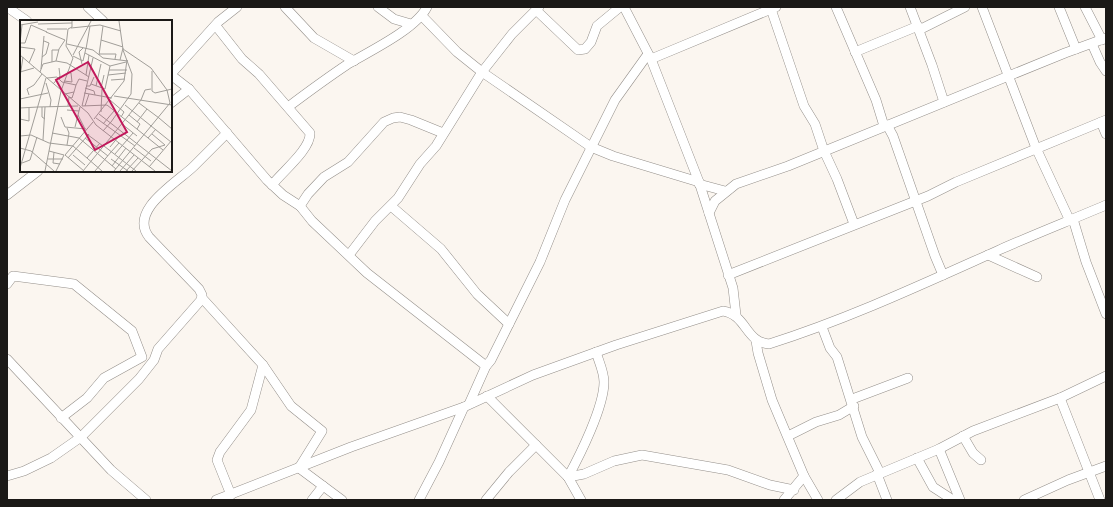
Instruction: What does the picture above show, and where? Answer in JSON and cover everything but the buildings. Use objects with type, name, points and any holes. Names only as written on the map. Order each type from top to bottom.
[{"type":"street","points":[[7,7],[26,20]]},
{"type":"street","points":[[88,7],[102,20]]},
{"type":"street","points":[[172,73],[216,26],[237,7]]},
{"type":"street","points":[[286,7],[314,38],[354,61]]},
{"type":"street","points":[[378,7],[394,19],[412,24]]},
{"type":"street","points":[[288,107],[354,61],[412,24],[422,16],[427,7]]},
{"type":"street","points":[[349,255],[375,221],[386,209],[391,206],[443,133],[482,72],[512,34],[537,9],[578,50],[585,49],[591,42],[597,26],[620,7]]},
{"type":"street","points":[[624,7],[650,57],[699,183],[733,288],[736,315],[756,341],[758,353],[772,400],[804,476],[818,500]]},
{"type":"street","points":[[836,7],[886,126],[893,136],[915,201],[943,275]]},
{"type":"street","points":[[910,7],[944,102]]},
{"type":"street","points":[[854,52],[918,28],[965,7]]},
{"type":"street","points":[[982,7],[1036,148],[1072,220],[1106,314]]},
{"type":"street","points":[[1059,7],[1076,49]]},
{"type":"street","points":[[709,213],[712,205],[726,191],[736,184],[824,151],[1104,39],[1085,7]]},
{"type":"street","points":[[419,500],[540,262],[553,226],[615,100],[650,57],[773,8],[804,106],[815,124],[824,151],[837,179],[854,224]]},
{"type":"street","points":[[422,16],[457,52],[482,72],[591,147],[726,191]]},
{"type":"street","points":[[216,26],[242,60],[259,74],[310,132],[310,137],[298,156],[272,185]]},
{"type":"street","points":[[1092,44],[1106,71]]},
{"type":"street","points":[[172,75],[188,90],[272,185],[300,206],[312,221],[367,273],[486,366]]},
{"type":"street","points":[[172,102],[188,90]]},
{"type":"street","points":[[300,206],[308,194],[324,178],[348,162],[384,122],[400,117],[443,133]]},
{"type":"street","points":[[728,274],[915,201],[1036,148],[1104,121],[1106,134]]},
{"type":"street","points":[[227,133],[193,167],[164,190],[152,205],[143,224],[144,231],[189,278],[202,295],[202,298],[263,365],[291,406],[322,432],[299,468]]},
{"type":"street","points":[[7,194],[37,172]]},
{"type":"street","points":[[756,341],[769,344],[822,327],[1106,205]]},
{"type":"street","points":[[391,206],[441,249],[477,294],[509,324]]},
{"type":"street","points":[[988,255],[1037,277]]},
{"type":"street","points":[[7,284],[13,276],[74,284],[132,331],[142,357],[104,378],[87,398],[62,418]]},
{"type":"street","points":[[7,476],[24,471],[51,458],[81,438],[139,379],[154,360],[158,349],[202,298]]},
{"type":"street","points":[[216,500],[352,447],[466,406],[533,375],[596,352],[723,311],[736,315]]},
{"type":"street","points":[[822,327],[830,348],[837,357],[854,402],[862,437],[879,474],[887,500]]},
{"type":"street","points":[[568,477],[587,437],[604,387],[603,374],[596,352]]},
{"type":"street","points":[[7,359],[111,470],[146,500]]},
{"type":"street","points":[[231,494],[218,460],[220,452],[251,410],[263,365]]},
{"type":"street","points":[[836,500],[860,482],[938,449],[963,436],[1060,398],[1106,376]]},
{"type":"street","points":[[788,436],[816,422],[846,412],[854,402],[908,378]]},
{"type":"street","points":[[487,396],[568,477],[581,500]]},
{"type":"street","points":[[1060,398],[1100,500]]},
{"type":"street","points":[[963,436],[974,453],[981,460]]},
{"type":"street","points":[[486,500],[509,472],[536,445]]},
{"type":"street","points":[[938,449],[960,500]]},
{"type":"street","points":[[568,477],[584,474],[614,461],[642,455],[728,470],[764,483],[794,490]]},
{"type":"street","points":[[917,458],[933,486],[953,500]]},
{"type":"street","points":[[1024,500],[1106,466]]},
{"type":"street","points":[[299,468],[342,500]]},
{"type":"street","points":[[784,500],[794,490],[804,476]]},
{"type":"street","points":[[312,500],[323,486]]}]
